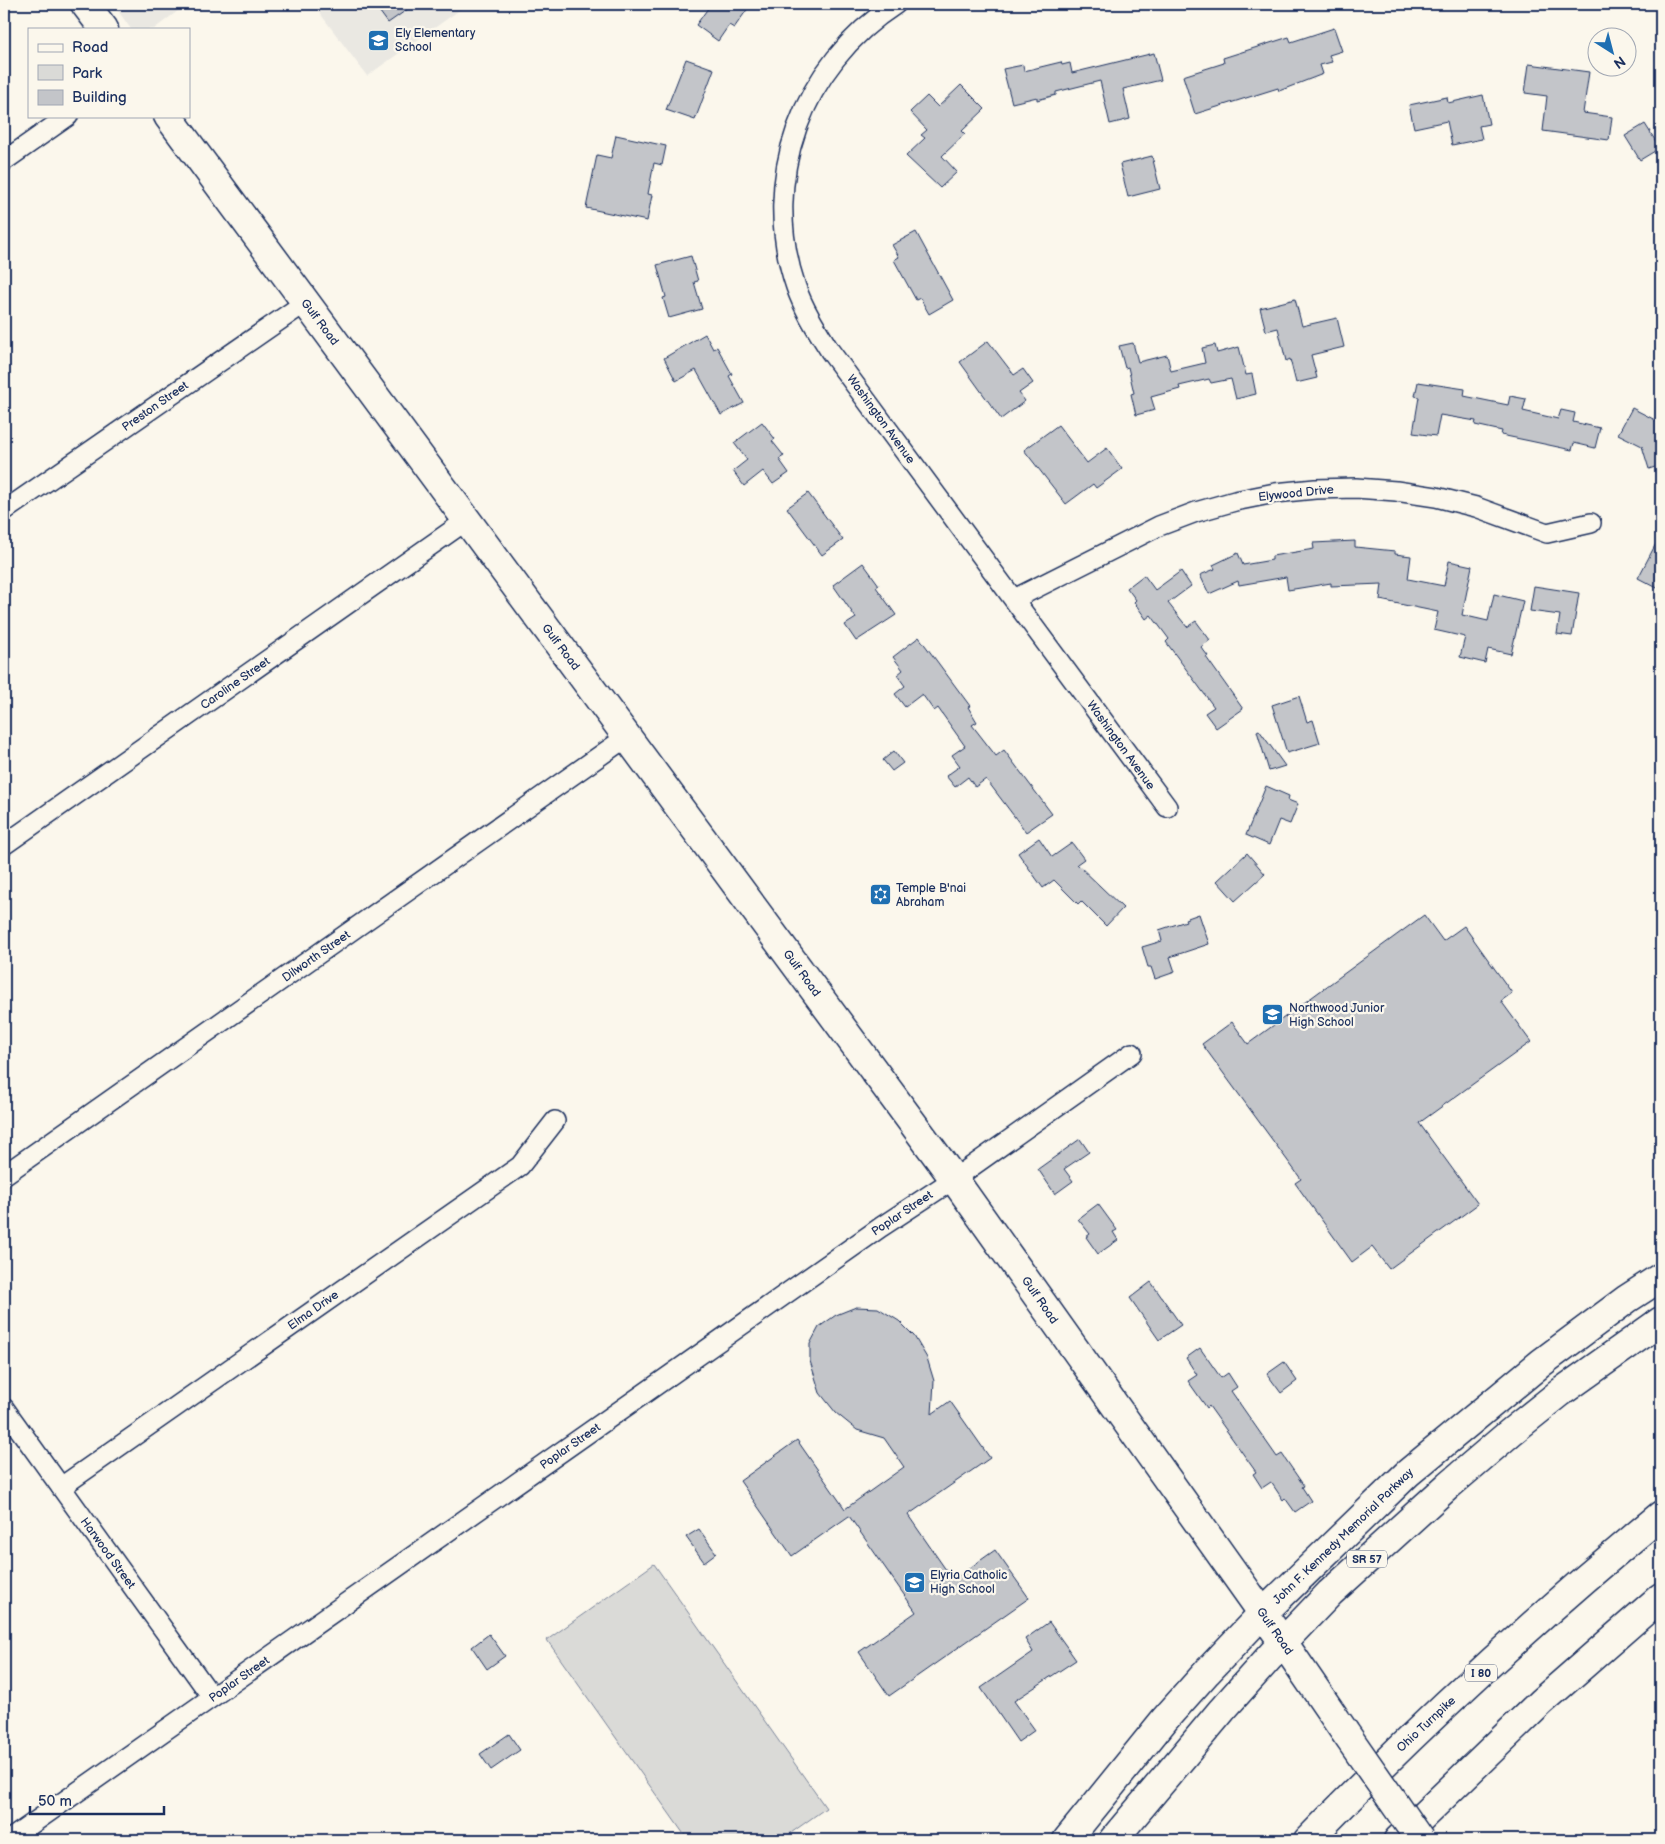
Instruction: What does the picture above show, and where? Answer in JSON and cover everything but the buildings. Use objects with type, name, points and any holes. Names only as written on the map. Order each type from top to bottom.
[{"type":"main road","points":[[85,4],[103,28]]},
{"type":"main road","name":"Gulf Road","points":[[169,118],[954,1178],[1263,1613],[1420,1840]]},
{"type":"main road","name":"John F. Kennedy Memorial Parkway","points":[[1067,1840],[1165,1719],[1263,1613],[1408,1473],[1540,1362],[1661,1277]]},
{"type":"main road","name":"SR 57","points":[[1114,1840],[1222,1710],[1330,1593],[1510,1432],[1561,1392],[1661,1320]]},
{"type":"main road","name":"Ohio Turnpike","points":[[1308,1840],[1420,1729],[1561,1600],[1661,1514]]},
{"type":"main road","points":[[1398,1840],[1541,1702],[1661,1597]]},
{"type":"street","name":"Washington Avenue","points":[[896,4],[869,23],[840,52],[816,86],[798,124],[788,158],[784,185],[783,220],[786,248],[797,288],[820,334],[1167,807]]},
{"type":"street","points":[[4,162],[65,118]]},
{"type":"street","name":"Preston Street","points":[[4,511],[306,302]]},
{"type":"street","name":"Elywood Drive","points":[[1014,599],[1159,526],[1196,512],[1235,501],[1275,493],[1315,489],[1356,488],[1396,491],[1436,497],[1476,507],[1547,533],[1591,522]]},
{"type":"street","name":"Caroline Street","points":[[4,845],[467,520]]},
{"type":"street","name":"Dilworth Street","points":[[4,1175],[628,736]]},
{"type":"street","name":"Poplar Street","points":[[9,1840],[881,1227],[1132,1053]]},
{"type":"street","name":"Elma Drive","points":[[61,1487],[520,1166],[555,1121]]},
{"type":"street","name":"Harwood Street","points":[[4,1408],[212,1698]]},
{"type":"shaded area","points":[[113,4],[187,4],[155,28],[130,28]]},
{"type":"shaded area","name":"Ely Elementary School","points":[[313,4],[468,4],[367,76]]},
{"type":"green space","points":[[654,1564],[826,1808],[781,1840],[688,1840],[547,1640]]},
{"type":"place","name":"Ely Elementary School","points":[[379,40]]},
{"type":"place","name":"Temple B'nai Abraham","points":[[880,895]]},
{"type":"place","name":"Northwood Junior High School","points":[[1273,1015]]},
{"type":"place","name":"Elyria Catholic High School","points":[[914,1582]]}]
